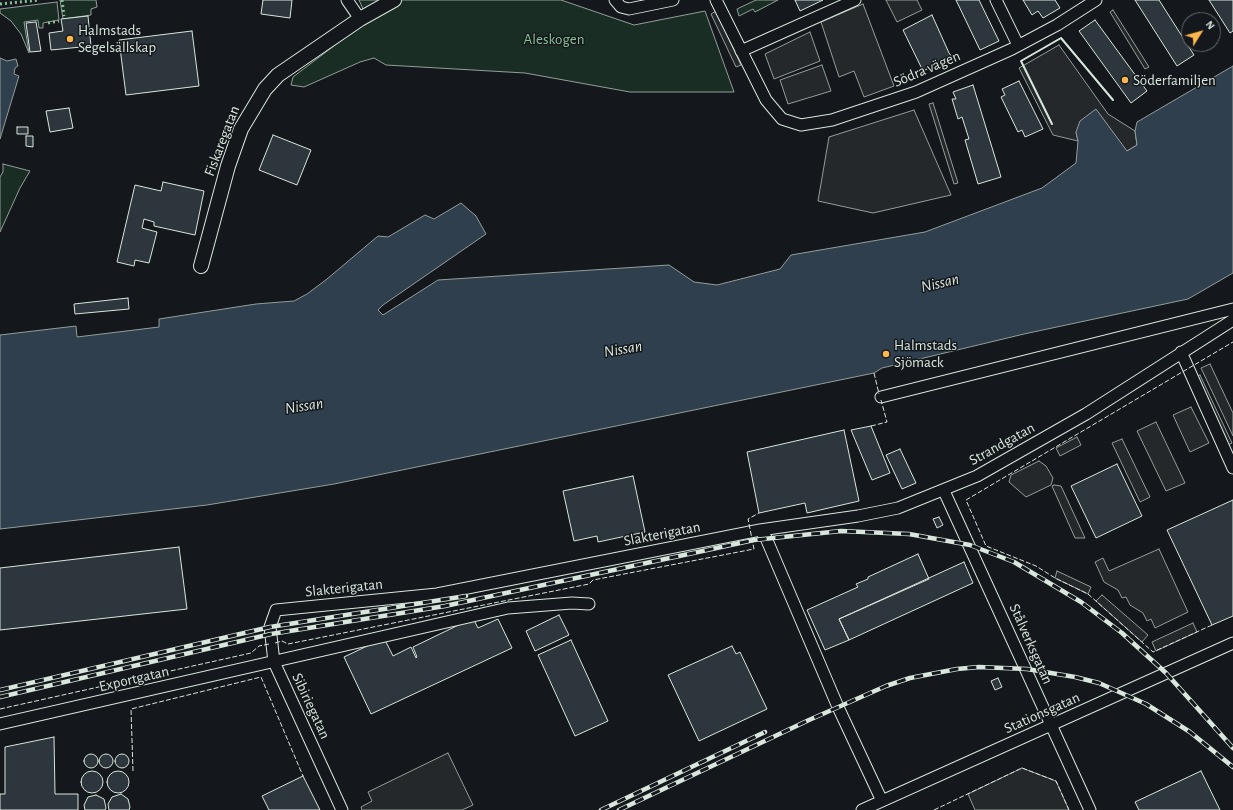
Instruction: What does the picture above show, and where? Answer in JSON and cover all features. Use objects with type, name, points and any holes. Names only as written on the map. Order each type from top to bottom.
[{"type":"street","points":[[347,0],[360,19]]},
{"type":"street","name":"Fiskaregatan","points":[[201,266],[228,166],[241,129],[254,104],[278,75],[360,19],[394,0]]},
{"type":"street","points":[[615,0],[621,6],[629,9],[673,0]]},
{"type":"street","name":"Södra vägen","points":[[716,0],[766,100],[782,119],[801,125],[816,124],[916,92],[1018,45],[1057,25],[1096,0]]},
{"type":"street","points":[[741,51],[855,0]]},
{"type":"street","points":[[996,0],[1018,45]]},
{"type":"street","points":[[881,397],[1233,308]]},
{"type":"street","name":"Strandgatan","points":[[760,530],[865,515],[898,508],[944,491],[977,476],[1086,414],[1233,320]]},
{"type":"street","points":[[1181,352],[1233,468]]},
{"type":"street","name":"Stålverksgatan","points":[[944,491],[1090,810]]},
{"type":"street","points":[[760,530],[766,538],[838,707],[882,801]]},
{"type":"street","name":"Slakterigatan","points":[[276,610],[437,594],[760,530]]},
{"type":"street","name":"Exportgatan","points":[[0,724],[508,608],[572,603],[589,604]]},
{"type":"street","name":"Sibiriegatan","points":[[276,610],[270,627],[274,662],[342,810]]},
{"type":"street","name":"Stationsgatan","points":[[862,810],[1233,643]]},
{"type":"green space","points":[[60,0],[96,0],[97,7],[91,9],[91,15],[63,19]]},
{"type":"green space","name":"Aleskogen","points":[[359,0],[561,0],[634,25],[705,11],[734,92],[630,92],[525,73],[386,65],[374,58],[360,62],[304,87],[291,85],[293,77],[368,20]]},
{"type":"green space","points":[[756,0],[778,0],[755,12],[753,9],[739,16],[737,9]]},
{"type":"green space","points":[[57,2],[59,20],[43,23],[43,28],[39,28],[38,20],[24,22],[29,53],[21,34],[11,21],[0,13],[0,9]]},
{"type":"green space","points":[[3,164],[30,171],[20,188],[0,232],[0,177],[3,172]]},
{"type":"shaded area","points":[[886,0],[917,0],[922,10],[897,22]]},
{"type":"shaded area","points":[[863,4],[894,86],[864,97],[854,71],[839,77],[821,22]]},
{"type":"shaded area","points":[[1113,10],[1149,67],[1145,69],[1110,12]]},
{"type":"shaded area","points":[[716,11],[741,65],[736,67],[711,14]]},
{"type":"shaded area","points":[[810,32],[820,61],[774,79],[765,54]]},
{"type":"shaded area","points":[[1059,45],[1108,114],[1135,131],[1137,145],[1127,151],[1076,132],[1078,141],[1053,135],[1019,68]]},
{"type":"shaded area","points":[[822,65],[831,91],[788,104],[780,80]]},
{"type":"shaded area","points":[[933,103],[958,183],[954,184],[929,104]]},
{"type":"shaded area","points":[[914,110],[951,195],[873,213],[818,201],[829,137]]},
{"type":"shaded area","points":[[1210,364],[1233,413],[1233,436],[1201,368]]},
{"type":"shaded area","points":[[1200,375],[1232,443],[1228,445],[1196,377]]},
{"type":"shaded area","points":[[1191,407],[1209,443],[1190,452],[1173,415]]},
{"type":"shaded area","points":[[1156,422],[1185,483],[1166,491],[1137,431]]},
{"type":"shaded area","points":[[1077,437],[1081,445],[1060,456],[1056,448]]},
{"type":"shaded area","points":[[1122,439],[1150,497],[1140,502],[1112,443]]},
{"type":"shaded area","points":[[1039,461],[1046,466],[1053,478],[1051,485],[1026,497],[1009,482],[1011,475]]},
{"type":"shaded area","points":[[1052,486],[1061,486],[1085,538],[1075,538]]},
{"type":"shaded area","points":[[1159,549],[1188,612],[1155,628],[1151,619],[1147,621],[1143,613],[1130,605],[1126,597],[1122,598],[1118,590],[1104,582],[1095,562],[1103,558],[1109,571]]},
{"type":"shaded area","points":[[1057,571],[1091,587],[1088,594],[1055,578]]},
{"type":"shaded area","points":[[1102,595],[1148,635],[1142,642],[1096,601]]},
{"type":"shaded area","points":[[1193,623],[1197,632],[1156,651],[1152,642]]},
{"type":"shaded area","points":[[448,753],[473,805],[462,810],[362,810],[361,807],[372,801],[368,792]]},
{"type":"shaded area","points":[[1022,768],[1056,781],[1069,810],[975,810],[968,794]]},
{"type":"water","points":[[0,58],[7,61],[16,59],[18,66],[15,68],[14,74],[19,76],[0,139]]},
{"type":"water","name":"Nissan","points":[[1233,66],[1233,273],[1188,299],[1024,334],[882,368],[874,373],[334,484],[207,505],[0,529],[0,335],[76,326],[77,337],[159,327],[159,319],[256,304],[294,301],[307,294],[327,279],[378,236],[388,237],[425,215],[434,219],[461,203],[476,216],[486,234],[383,305],[378,310],[383,315],[438,280],[669,265],[694,282],[717,285],[780,269],[791,255],[925,232],[1042,188],[1076,163],[1078,141],[1076,132],[1080,121],[1096,109],[1127,151],[1137,145],[1135,131],[1137,122]]},
{"type":"building","points":[[263,0],[292,0],[290,18],[261,14]]},
{"type":"building","points":[[795,0],[823,0],[800,11]]},
{"type":"building","points":[[956,0],[979,0],[999,41],[980,50]]},
{"type":"building","points":[[1023,0],[1055,0],[1060,8],[1043,18],[1038,11],[1032,15]]},
{"type":"building","points":[[1135,0],[1159,0],[1181,35],[1181,52],[1192,52],[1194,55],[1177,66]]},
{"type":"building","points":[[1209,0],[1233,0],[1233,31],[1230,33],[1221,19],[1221,12],[1217,12]]},
{"type":"building","points":[[932,15],[952,57],[923,71],[903,30]]},
{"type":"building","name":"Halmstads Segelsällskap","points":[[88,16],[91,46],[51,50],[49,33],[63,31],[61,19]]},
{"type":"building","points":[[1095,20],[1147,91],[1131,103],[1079,31]]},
{"type":"building","points":[[36,22],[41,51],[30,52],[26,23]]},
{"type":"building","points":[[192,31],[199,86],[126,95],[119,40]]},
{"type":"building","points":[[1019,81],[1043,129],[1025,137],[1022,130],[1018,132],[1001,97],[1005,95],[1002,89]]},
{"type":"building","points":[[973,85],[1001,177],[978,184],[965,140],[969,139],[962,117],[958,119],[952,99],[956,99],[953,92]]},
{"type":"building","points":[[69,108],[73,128],[50,132],[46,111]]},
{"type":"building","points":[[17,127],[28,127],[28,134],[17,134]]},
{"type":"building","points":[[273,135],[311,150],[297,185],[259,170]]},
{"type":"building","points":[[26,136],[33,136],[33,147],[26,146]]},
{"type":"building","points":[[163,182],[204,191],[195,235],[154,226],[154,222],[144,219],[142,228],[157,232],[149,263],[135,260],[134,266],[117,262],[135,185],[161,191]]},
{"type":"building","points":[[128,298],[129,309],[75,314],[74,304]]},
{"type":"building","points":[[871,426],[890,473],[872,480],[851,430]]},
{"type":"building","points":[[844,430],[859,501],[807,513],[805,503],[759,513],[747,452]]},
{"type":"building","points":[[900,449],[916,483],[902,489],[886,455]]},
{"type":"building","points":[[1117,464],[1142,516],[1096,538],[1071,486]]},
{"type":"building","points":[[633,476],[645,532],[598,542],[597,536],[574,541],[563,491]]},
{"type":"building","points":[[1233,500],[1233,616],[1212,625],[1167,530]]},
{"type":"building","points":[[939,517],[943,525],[937,528],[933,519]]},
{"type":"building","points":[[179,547],[187,609],[0,630],[0,568]]},
{"type":"building","points":[[918,554],[929,579],[839,619],[849,640],[825,650],[807,610],[858,587],[856,584],[868,579],[868,577]]},
{"type":"building","points":[[964,562],[973,583],[849,640],[839,619]]},
{"type":"building","points":[[559,615],[569,635],[535,651],[526,631]]},
{"type":"building","points":[[473,618],[478,628],[498,619],[512,648],[371,714],[344,657],[384,638],[393,656],[411,647],[416,658],[417,657],[413,647]]},
{"type":"building","points":[[571,640],[608,721],[575,736],[538,655]]},
{"type":"building","points":[[732,646],[736,654],[740,652],[767,709],[699,741],[668,675]]},
{"type":"building","points":[[998,678],[1002,687],[995,690],[991,681]]},
{"type":"building","points":[[54,737],[55,794],[78,794],[78,810],[0,810],[0,794],[5,794],[5,747]]},
{"type":"building","points":[[91,754],[96,756],[98,761],[96,766],[91,768],[86,766],[84,761],[86,756]]},
{"type":"building","points":[[106,754],[111,756],[113,761],[111,766],[106,768],[101,766],[99,761],[101,756]]},
{"type":"building","points":[[122,754],[127,756],[129,761],[127,766],[122,768],[117,766],[115,761],[117,756]]},
{"type":"building","points":[[92,771],[100,774],[103,782],[100,790],[92,793],[84,790],[81,782],[84,774]]},
{"type":"building","points":[[118,771],[126,774],[129,782],[126,790],[118,793],[110,790],[107,782],[110,774]]},
{"type":"building","points":[[1201,771],[1220,810],[1139,810],[1135,802]]},
{"type":"building","points":[[303,776],[320,810],[269,810],[262,796]]},
{"type":"building","points":[[121,794],[128,799],[130,807],[129,810],[109,810],[108,804],[112,797]]},
{"type":"building","points":[[96,795],[104,799],[105,810],[85,810],[84,805],[88,797]]},
{"type":"railway","points":[[0,697],[271,634],[445,606],[754,540],[841,531],[909,534],[970,545],[1014,562],[1081,602],[1122,633],[1166,673],[1233,748]]},
{"type":"railway","points":[[0,690],[270,627],[466,596]]},
{"type":"railway","points":[[619,810],[809,720],[886,686],[910,678],[957,669],[979,667],[1027,669],[1075,677],[1099,683],[1146,704],[1190,732],[1233,767]]},
{"type":"railway","points":[[601,810],[765,732]]},
{"type":"hedge","points":[[0,4],[39,0]]},
{"type":"hedge","points":[[62,0],[64,16]]},
{"type":"hedge","points":[[48,23],[59,21]]},
{"type":"fence","points":[[1212,625],[1153,652],[1088,594],[1055,578],[1036,566],[986,546],[966,500],[1233,342]]},
{"type":"fence","points":[[874,373],[879,394]]},
{"type":"fence","points":[[871,426],[887,422],[881,400]]},
{"type":"fence","points":[[275,643],[282,641],[288,644],[589,584],[593,580],[754,549],[748,519],[759,513]]},
{"type":"fence","points":[[0,709],[251,653],[259,646],[269,644]]},
{"type":"fence","points":[[133,771],[131,709],[261,677],[303,776]]},
{"type":"fence","points":[[934,810],[1022,768],[1056,781],[1069,810]]},
{"type":"wall","points":[[1052,124],[1021,61],[1061,38],[1113,100]]},
{"type":"place","name":"Halmstads Segelsällskap","points":[[70,39]]},
{"type":"place","name":"Söderfamiljen","points":[[1125,80]]},
{"type":"place","name":"Halmstads Sjömack","points":[[886,354]]}]
